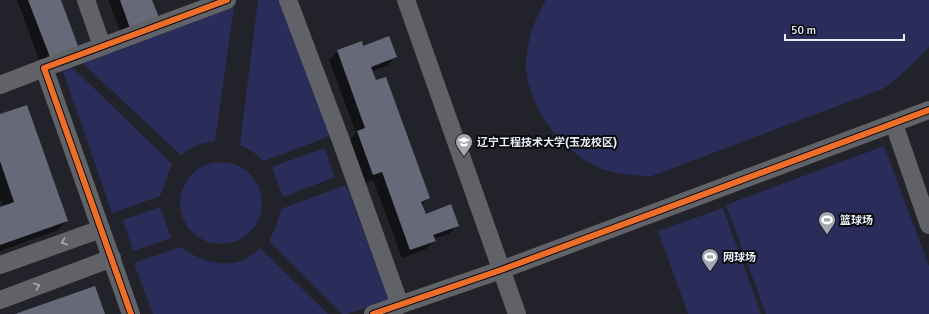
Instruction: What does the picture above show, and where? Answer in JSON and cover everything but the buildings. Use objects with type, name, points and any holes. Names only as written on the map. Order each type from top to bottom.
[{"type":"street","points":[[86,0],[102,46]]},
{"type":"street","points":[[0,85],[102,46],[194,5],[227,0]]},
{"type":"street","points":[[288,0],[340,138],[400,305]]},
{"type":"street","points":[[406,0],[501,270],[518,314]]},
{"type":"street","points":[[44,68],[131,314]]},
{"type":"street","points":[[373,314],[501,270],[929,110]]},
{"type":"street","points":[[894,124],[929,225]]},
{"type":"street","points":[[0,265],[101,229]]},
{"type":"street","points":[[0,300],[112,258]]},
{"type":"shaded area","points":[[258,0],[279,0],[330,136],[264,161],[252,151],[240,145]]},
{"type":"shaded area","points":[[546,0],[929,0],[929,47],[910,67],[885,88],[649,177],[613,172],[597,166],[581,157],[567,146],[554,133],[543,118],[529,86],[526,62],[534,26]]},
{"type":"shaded area","points":[[234,6],[215,141],[196,145],[181,155],[81,62]]},
{"type":"shaded area","points":[[72,67],[172,164],[160,196],[112,213],[63,71]]},
{"type":"shaded area","name":"篮球场","points":[[884,146],[929,266],[929,314],[766,314],[726,205]]},
{"type":"shaded area","points":[[324,148],[335,177],[283,197],[272,167]]},
{"type":"shaded area","points":[[213,162],[229,162],[244,169],[255,180],[262,195],[262,211],[259,219],[250,232],[237,241],[229,244],[213,244],[198,237],[187,226],[180,211],[180,195],[187,180],[198,169]]},
{"type":"shaded area","points":[[346,185],[389,299],[348,314],[342,314],[269,241],[276,226],[281,209]]},
{"type":"shaded area","points":[[160,207],[171,238],[133,251],[123,220]]},
{"type":"shaded area","name":"网球场","points":[[723,208],[761,314],[688,314],[658,231]]},
{"type":"shaded area","points":[[180,247],[200,258],[221,263],[241,261],[251,256],[260,248],[328,314],[153,314],[134,263]]},
{"type":"cycle path","points":[[131,314],[44,68],[227,0]]},
{"type":"cycle path","points":[[373,314],[501,270],[929,110]]},
{"type":"place","name":"辽宁工程技术大学(玉龙校区)","points":[[464,157]]},
{"type":"place","name":"篮球场","points":[[827,235]]},
{"type":"place","name":"网球场","points":[[710,272]]}]
